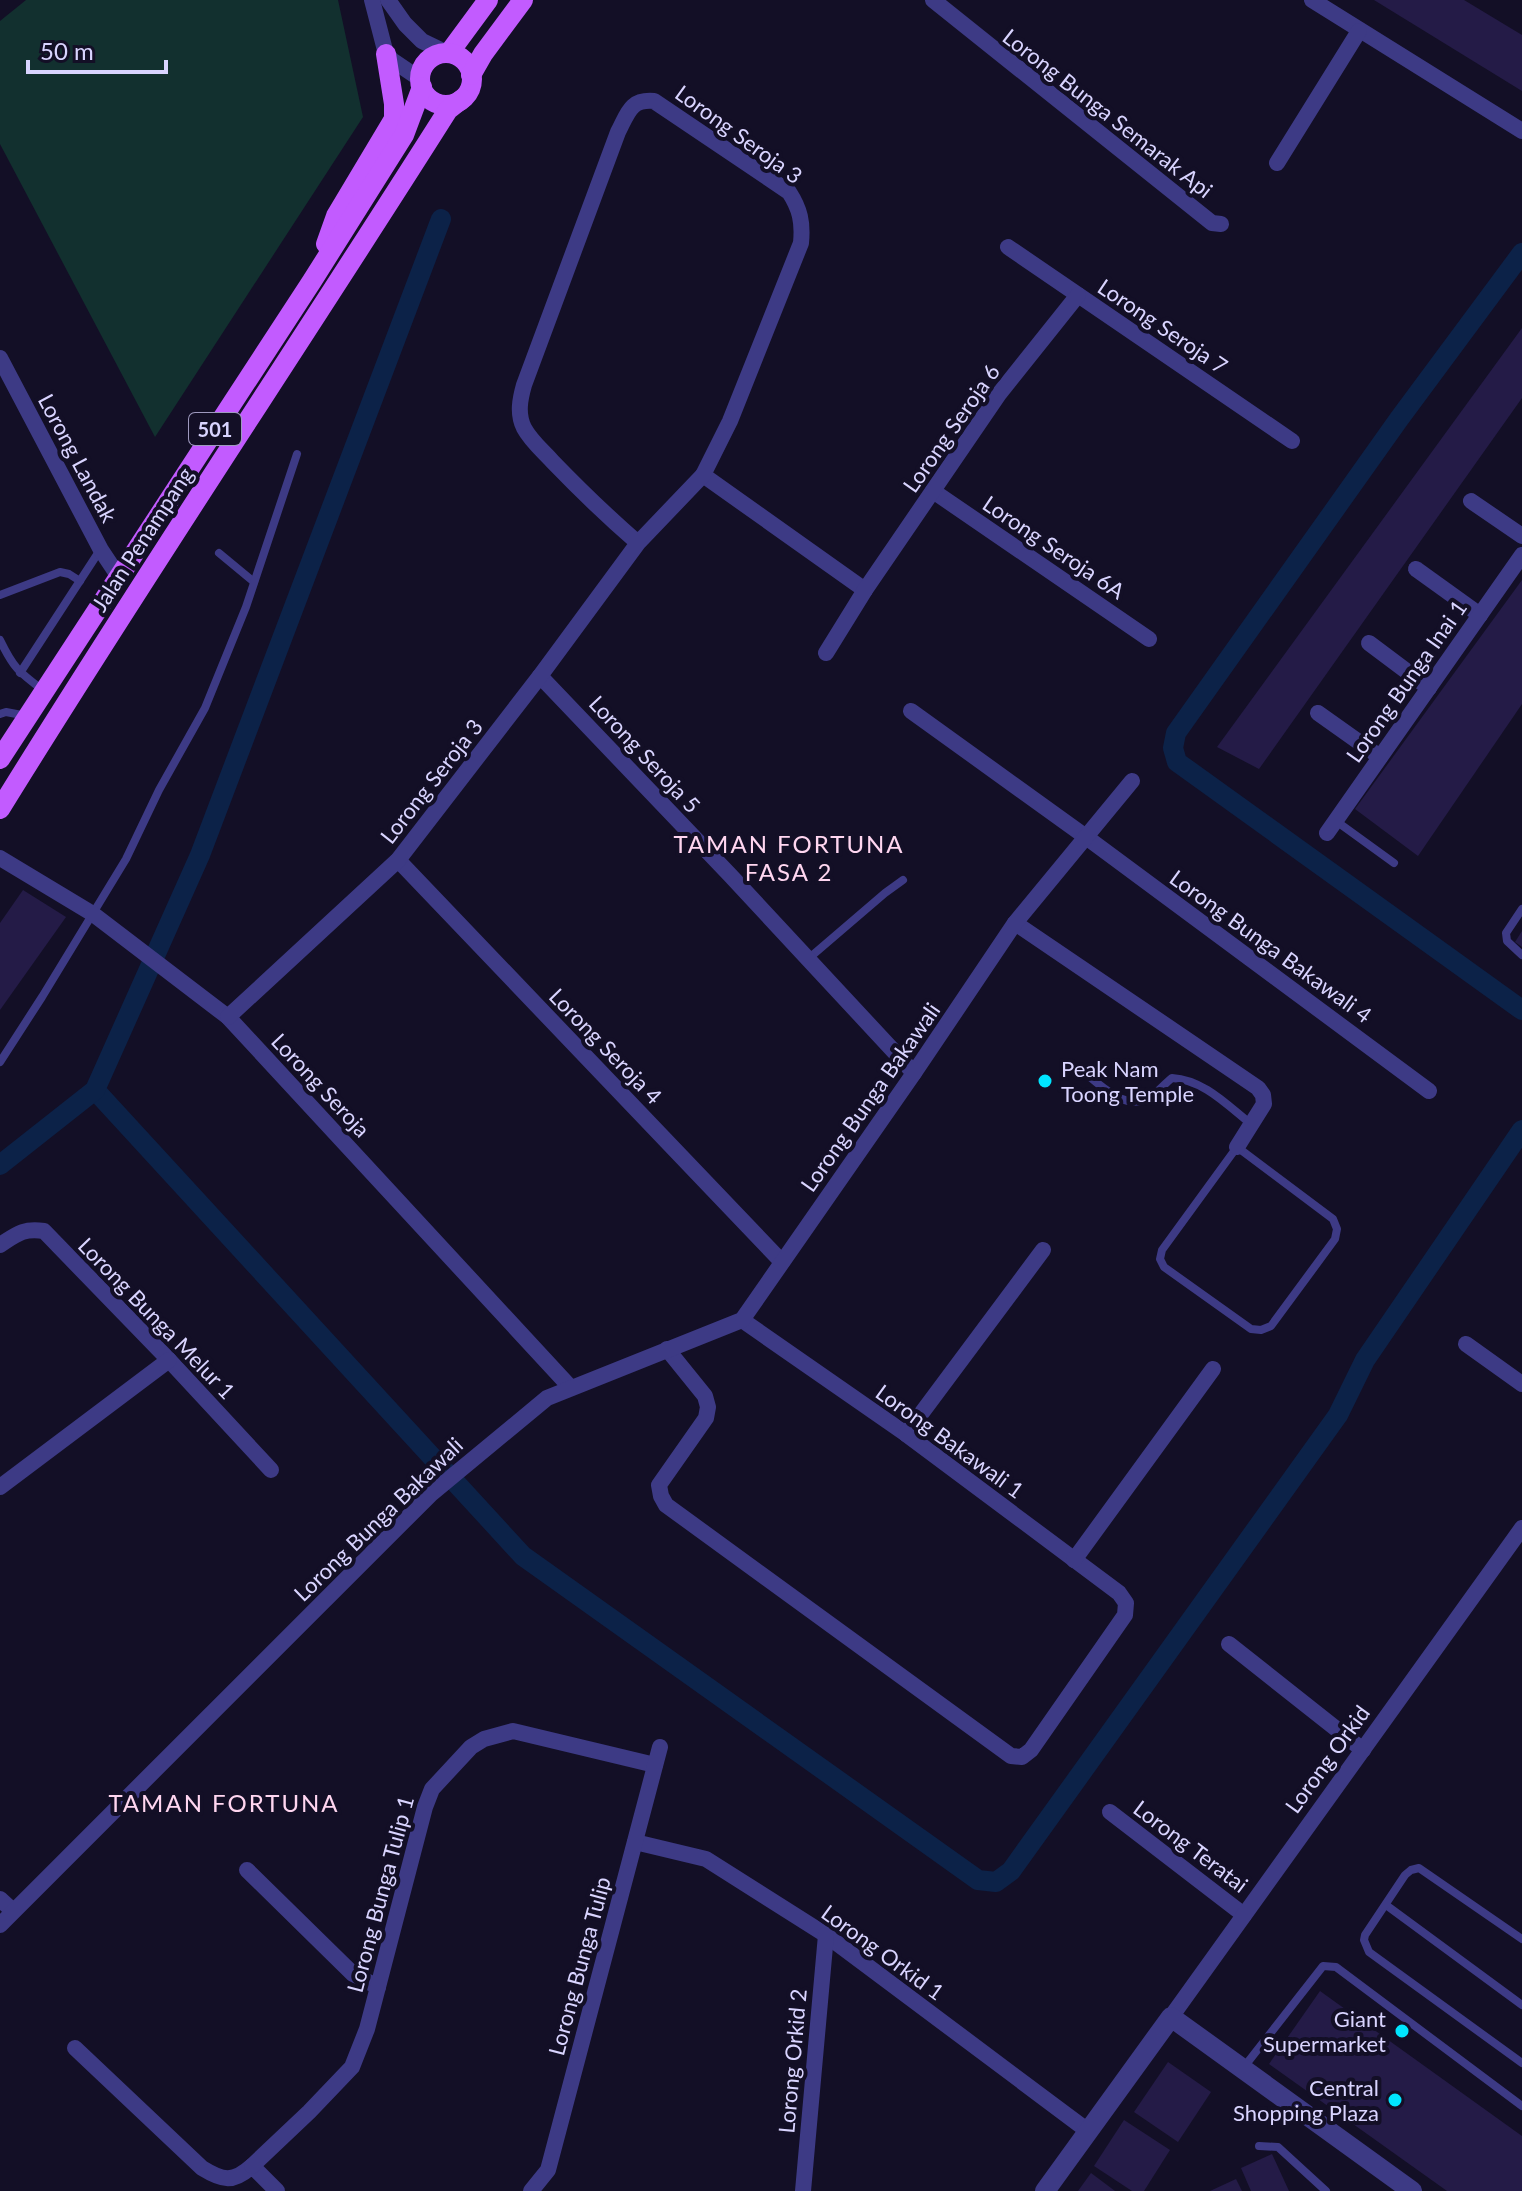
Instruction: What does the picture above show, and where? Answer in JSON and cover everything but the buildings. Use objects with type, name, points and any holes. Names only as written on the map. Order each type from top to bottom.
[{"type":"main road","name":"Jalan Penampang","points":[[0,809],[100,648],[448,110],[470,88],[471,75],[483,54],[523,0]]},
{"type":"main road","name":"Jalan Penampang","points":[[0,759],[404,135],[421,83],[421,70],[428,60],[448,53],[482,8]]},
{"type":"main road","points":[[448,53],[464,60],[471,75]]},
{"type":"main road","points":[[312,281],[336,216],[394,119],[386,54]]},
{"type":"main road","points":[[421,83],[430,99],[436,102],[449,104],[462,99]]},
{"type":"main road","points":[[100,648],[118,599],[119,577],[154,565]]},
{"type":"street","points":[[372,0],[386,54],[421,83]]},
{"type":"street","points":[[388,0],[422,41],[448,53]]},
{"type":"street","name":"Lorong Bunga Semarak Api","points":[[933,0],[1212,223],[1221,224]]},
{"type":"street","points":[[1312,0],[1522,131]]},
{"type":"street","points":[[1277,163],[1359,31]]},
{"type":"street","name":"Lorong Seroja 3","points":[[228,1017],[398,860],[638,543],[703,475],[730,421],[801,243],[802,223],[798,206],[789,192],[654,101],[644,100],[633,104],[618,132],[524,385],[520,414],[533,441],[591,502],[638,543]]},
{"type":"street","name":"Lorong Seroja 7","points":[[1008,247],[1292,441]]},
{"type":"street","name":"Lorong Seroja 6","points":[[826,653],[865,590],[999,394],[1078,295]]},
{"type":"street","name":"Lorong Landak","points":[[0,358],[101,550],[119,577]]},
{"type":"street","points":[[703,475],[865,590]]},
{"type":"street","name":"Lorong Seroja 6A","points":[[933,491],[1149,639]]},
{"type":"street","points":[[1471,501],[1522,536]]},
{"type":"street","name":"Lorong Bunga Inai 1","points":[[1331,827],[1522,555]]},
{"type":"street","points":[[1416,569],[1480,615]]},
{"type":"street","points":[[1369,643],[1429,688]]},
{"type":"street","name":"Lorong Seroja 5","points":[[540,676],[914,1073]]},
{"type":"street","name":"Lorong Bunga Bakawali 4","points":[[911,711],[1429,1091]]},
{"type":"street","points":[[1318,713],[1380,757]]},
{"type":"street","name":"Lorong Bunga Bakawali","points":[[0,1925],[431,1494],[474,1457],[547,1398],[742,1320],[1015,923],[1132,781]]},
{"type":"street","name":"Lorong Seroja","points":[[0,858],[93,914],[228,1017],[571,1388]]},
{"type":"street","name":"Lorong Seroja 4","points":[[398,860],[782,1262]]},
{"type":"street","points":[[1015,923],[1258,1088],[1264,1104],[1237,1147]]},
{"type":"street","name":"Lorong Bunga Melur 1","points":[[0,1245],[18,1233],[31,1229],[44,1231],[271,1470]]},
{"type":"street","points":[[906,1434],[1043,1250]]},
{"type":"street","name":"Lorong Bakawali 1","points":[[667,1349],[705,1396],[708,1407],[706,1418],[659,1485],[666,1505],[998,1747],[1011,1756],[1022,1757],[1031,1750],[1125,1615],[1126,1603],[1119,1593],[906,1434],[742,1320]]},
{"type":"street","points":[[1466,1344],[1522,1384]]},
{"type":"street","points":[[0,1487],[169,1360]]},
{"type":"street","points":[[1074,1560],[1213,1369]]},
{"type":"street","name":"Lorong Orkid","points":[[1171,2017],[1522,1528]]},
{"type":"street","points":[[1229,1644],[1363,1750]]},
{"type":"street","name":"Lorong Bunga Tulip 1","points":[[252,2166],[352,2067],[367,2029],[425,1807],[432,1789],[471,1747],[484,1739],[513,1731],[655,1765]]},
{"type":"street","name":"Lorong Bunga Tulip","points":[[531,2191],[548,2170],[660,1747]]},
{"type":"street","name":"Lorong Teratai","points":[[1110,1812],[1244,1915]]},
{"type":"street","name":"Lorong Orkid 1","points":[[635,1842],[706,1859],[826,1935],[1088,2131]]},
{"type":"street","points":[[247,1870],[353,1974],[378,1987]]},
{"type":"street","points":[[0,1899],[13,1911]]},
{"type":"street","name":"Lorong Orkid 2","points":[[803,2191],[826,1935]]},
{"type":"street","points":[[1045,2191],[1171,2017],[1412,2191]]},
{"type":"street","points":[[75,2048],[202,2168],[218,2178],[230,2178],[242,2176],[252,2166],[277,2191]]},
{"type":"lane","points":[[0,1062],[126,859],[159,790],[205,708],[254,582],[297,454]]},
{"type":"lane","points":[[20,673],[101,550]]},
{"type":"lane","points":[[219,553],[254,582]]},
{"type":"lane","points":[[0,595],[60,572],[80,581]]},
{"type":"lane","points":[[0,640],[11,664],[44,691]]},
{"type":"lane","points":[[0,714],[6,712],[28,717]]},
{"type":"lane","points":[[1331,827],[1394,863]]},
{"type":"lane","points":[[808,959],[903,880]]},
{"type":"lane","points":[[1522,909],[1506,933],[1507,941],[1522,955]]},
{"type":"lane","points":[[1079,1068],[1122,1100],[1136,1102],[1149,1099],[1172,1078],[1187,1079],[1203,1086],[1251,1124]]},
{"type":"lane","points":[[1237,1147],[1333,1219],[1337,1229],[1335,1239],[1271,1326],[1261,1330],[1251,1329],[1164,1267],[1160,1259],[1162,1250],[1237,1147]]},
{"type":"lane","points":[[1522,1939],[1419,1868],[1405,1875],[1364,1940],[1369,1952],[1522,2063]]},
{"type":"lane","points":[[1386,1905],[1522,2005]]},
{"type":"lane","points":[[1243,2068],[1323,1966],[1336,1967],[1522,2106]]},
{"type":"lane","points":[[1259,2146],[1278,2147],[1326,2191]]},
{"type":"green space","points":[[26,0],[338,0],[363,117],[155,437],[0,144],[0,21]]},
{"type":"waterway","points":[[0,1165],[95,1090],[200,855],[441,219]]},
{"type":"waterway","points":[[1522,253],[1399,419],[1176,733],[1173,748],[1177,762],[1522,1010]]},
{"type":"waterway","points":[[95,1090],[523,1556],[978,1880],[996,1882],[1011,1871],[1338,1415],[1365,1360],[1522,1130]]},
{"type":"place","name":"Peak Nam Toong Temple","points":[[1045,1081]]},
{"type":"place","name":"Giant Supermarket","points":[[1402,2031]]},
{"type":"place","name":"Central Shopping Plaza","points":[[1395,2100]]},
{"type":"district","name":"TAMAN FORTUNA FASA 2","points":[[789,857]]},
{"type":"district","name":"TAMAN FORTUNA","points":[[224,1802]]}]
